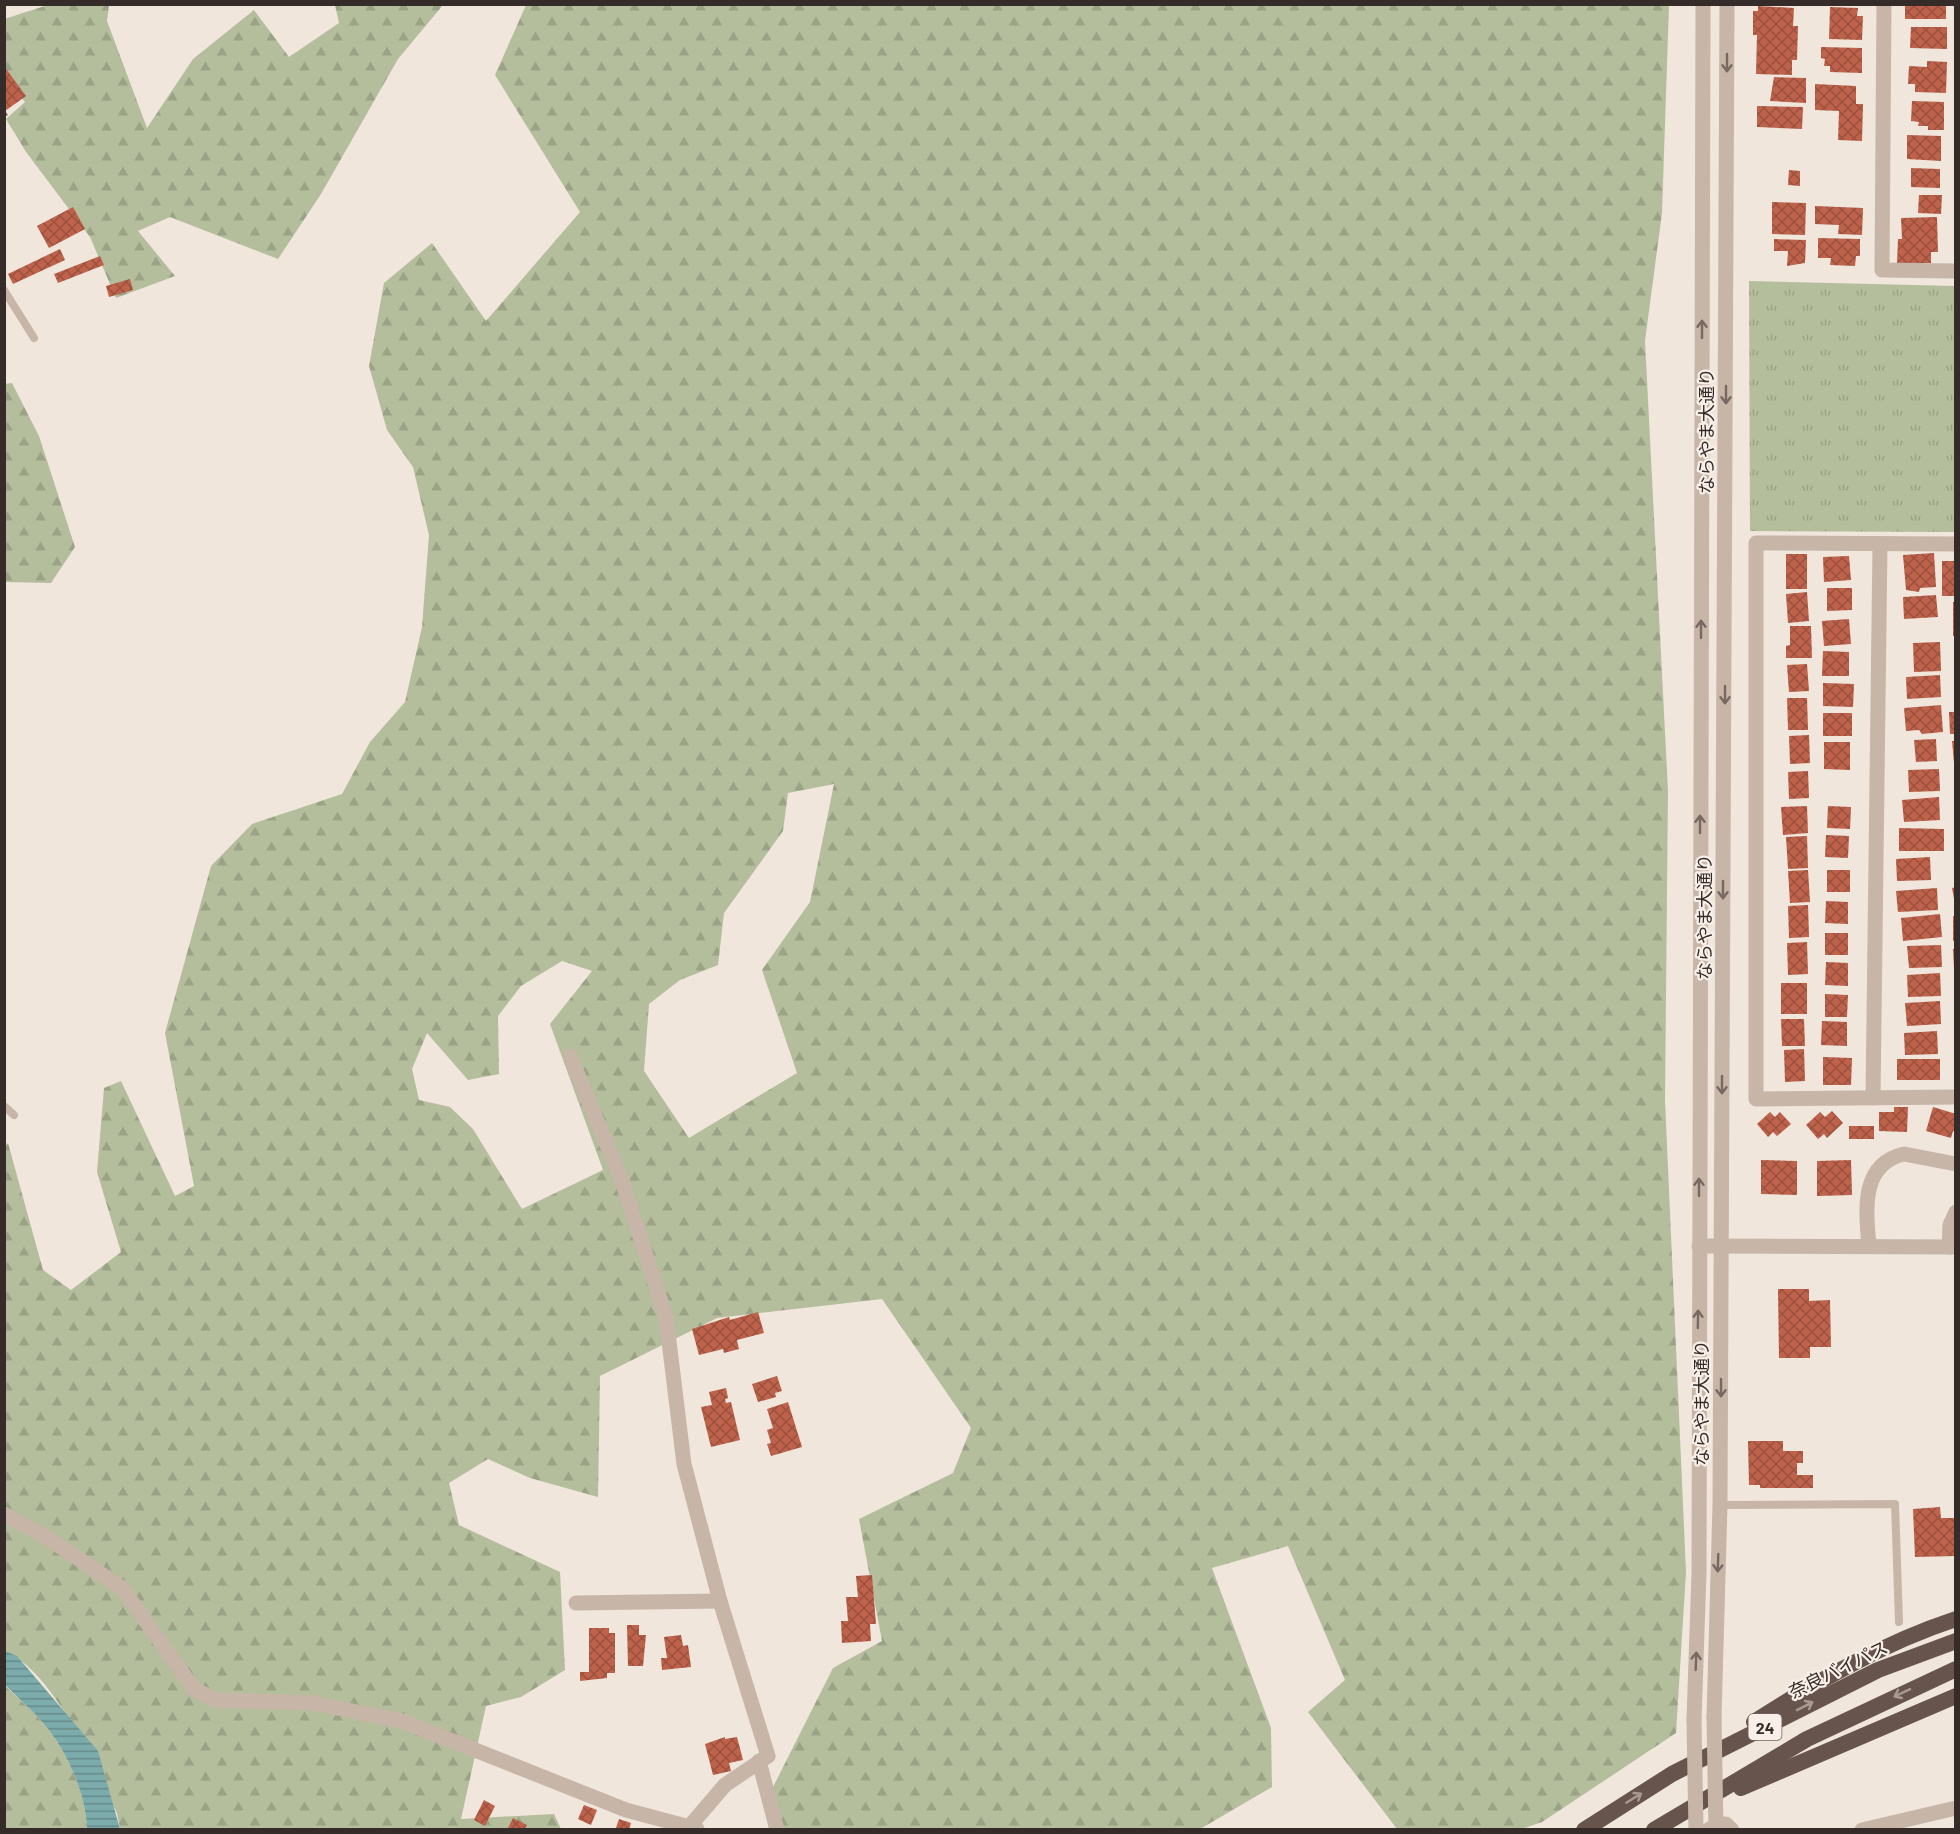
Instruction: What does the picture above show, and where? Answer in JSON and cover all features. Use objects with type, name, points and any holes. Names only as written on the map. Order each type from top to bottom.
[{"type":"highway","name":"24","points":[[1672,1774],[1796,1695],[1861,1659],[1898,1641],[1956,1619]]},
{"type":"highway","name":"奈良バイパス","points":[[1584,1830],[1672,1774],[1878,1670],[1956,1641]]},
{"type":"highway","name":"24","points":[[1658,1826],[1807,1739],[1956,1669]]},
{"type":"highway","name":"24","points":[[1658,1826],[1956,1696]]},
{"type":"street","name":"ならやま大通り","points":[[1695,1830],[1694,1720],[1699,1573],[1703,4]]},
{"type":"street","name":"ならやま大通り","points":[[1716,1830],[1714,1717],[1720,1505],[1727,4]]},
{"type":"street","points":[[1884,4],[1882,270],[1956,271]]},
{"type":"street","points":[[1956,544],[1756,543],[1756,1099],[1956,1097]]},
{"type":"street","points":[[1873,1098],[1880,544]]},
{"type":"street","points":[[4,1514],[49,1539],[122,1588],[194,1689],[215,1700],[313,1703],[402,1721],[626,1810],[693,1828],[725,1785],[768,1756],[720,1601],[684,1464],[666,1317],[622,1181],[570,1056]]},
{"type":"street","points":[[1869,1246],[1868,1189],[1879,1167],[1895,1156],[1904,1154],[1956,1164]]},
{"type":"street","points":[[1699,1246],[1952,1247],[1950,1225],[1956,1212]]},
{"type":"street","points":[[576,1603],[720,1601]]},
{"type":"street","points":[[759,1761],[777,1830]]},
{"type":"street","points":[[1862,1830],[1956,1808]]},
{"type":"street","points":[[1708,1830],[1716,1824],[1726,1824],[1732,1830]]},
{"type":"lane","points":[[4,290],[34,338]]},
{"type":"lane","points":[[4,1106],[14,1115]]},
{"type":"lane","points":[[1720,1505],[1895,1504],[1899,1622]]},
{"type":"green space","points":[[48,5],[109,5],[107,21],[147,128],[193,59],[254,10],[289,57],[339,23],[335,5],[443,5],[398,59],[321,194],[278,259],[170,217],[138,231],[175,276],[116,298],[90,237],[26,152],[6,119],[25,102],[5,79],[4,19]]},
{"type":"green space","points":[[526,5],[1669,5],[1662,213],[1645,341],[1668,791],[1665,1100],[1686,1572],[1676,1733],[1542,1822],[1519,1830],[1397,1829],[1308,1712],[1345,1680],[1288,1546],[1212,1568],[1271,1728],[1272,1787],[1200,1829],[773,1829],[772,1789],[833,1668],[882,1641],[859,1519],[953,1473],[971,1428],[882,1299],[717,1318],[600,1376],[598,1497],[530,1478],[488,1459],[449,1483],[459,1525],[560,1572],[565,1670],[521,1697],[486,1706],[461,1819],[554,1814],[561,1829],[120,1829],[117,1813],[97,1771],[56,1699],[23,1662],[5,1651],[5,1147],[8,1143],[43,1270],[71,1290],[121,1252],[97,1172],[104,1088],[121,1081],[175,1196],[194,1186],[165,1033],[211,866],[252,824],[342,794],[370,742],[405,702],[422,627],[429,535],[413,467],[387,430],[369,366],[384,283],[432,243],[486,321],[580,212],[495,75]],"holes":[[[834,784],[810,902],[762,970],[797,1073],[689,1138],[644,1071],[649,1004],[680,980],[718,965],[724,913],[783,831],[788,793]],[[562,961],[592,971],[550,1024],[603,1170],[522,1209],[473,1129],[450,1107],[419,1100],[412,1069],[427,1033],[468,1080],[499,1074],[498,1016],[521,986]]]},
{"type":"green space","points":[[1749,281],[1955,286],[1955,532],[1750,531]]},
{"type":"green space","points":[[12,383],[39,436],[75,547],[51,583],[5,582],[4,384]]},
{"type":"green space","points":[[4,1685],[39,1719],[60,1747],[79,1788],[87,1829],[5,1829]]},
{"type":"water","points":[[5,1651],[17,1656],[98,1751],[120,1829],[87,1829],[79,1788],[60,1747],[39,1719],[5,1685]]},
{"type":"building","points":[[1905,4],[1946,4],[1946,19],[1905,19]]},
{"type":"building","points":[[1758,6],[1794,8],[1793,26],[1798,26],[1797,60],[1792,60],[1792,75],[1756,74],[1757,35],[1753,35],[1753,11],[1758,11]]},
{"type":"building","points":[[1830,7],[1858,8],[1857,16],[1863,16],[1862,40],[1829,39]]},
{"type":"building","points":[[1911,27],[1947,27],[1947,49],[1910,48]]},
{"type":"building","points":[[1821,47],[1862,48],[1862,73],[1830,72],[1830,66],[1824,66],[1825,59],[1821,58]]},
{"type":"building","points":[[1927,61],[1947,62],[1946,93],[1915,92],[1915,84],[1908,84],[1909,66],[1927,67]]},
{"type":"building","points":[[4,66],[26,96],[5,111],[8,115],[4,117]]},
{"type":"building","points":[[1774,77],[1806,78],[1806,103],[1770,101]]},
{"type":"building","points":[[1815,84],[1856,86],[1856,104],[1863,104],[1862,141],[1838,140],[1839,111],[1815,110]]},
{"type":"building","points":[[1912,101],[1944,102],[1944,130],[1928,130],[1928,126],[1918,126],[1919,122],[1911,121]]},
{"type":"building","points":[[1757,106],[1803,107],[1802,129],[1757,127]]},
{"type":"building","points":[[1907,135],[1941,136],[1941,161],[1907,159]]},
{"type":"building","points":[[1911,168],[1940,169],[1940,188],[1911,187]]},
{"type":"building","points":[[1789,170],[1800,171],[1800,186],[1788,185]]},
{"type":"building","points":[[1919,195],[1942,195],[1941,214],[1918,213]]},
{"type":"building","points":[[1772,202],[1806,203],[1805,235],[1772,234]]},
{"type":"building","points":[[1815,206],[1863,208],[1862,235],[1838,234],[1839,225],[1815,224]]},
{"type":"building","points":[[73,207],[85,229],[49,248],[37,226]]},
{"type":"building","points":[[1937,217],[1938,252],[1931,252],[1931,263],[1897,263],[1898,239],[1902,239],[1901,218]]},
{"type":"building","points":[[1818,238],[1860,239],[1860,256],[1856,256],[1855,266],[1830,265],[1831,258],[1818,258]]},
{"type":"building","points":[[1774,239],[1806,240],[1805,263],[1787,266],[1788,251],[1774,251]]},
{"type":"building","points":[[60,249],[65,260],[13,284],[8,274]]},
{"type":"building","points":[[100,256],[104,265],[58,283],[54,274]]},
{"type":"building","points":[[130,279],[133,290],[109,297],[106,286]]},
{"type":"building","points":[[1934,553],[1936,587],[1920,588],[1919,592],[1906,590],[1903,555]]},
{"type":"building","points":[[1786,554],[1807,554],[1807,589],[1786,589]]},
{"type":"building","points":[[1849,556],[1851,580],[1824,582],[1823,557]]},
{"type":"building","points":[[1942,561],[1956,561],[1956,596],[1942,596]]},
{"type":"building","points":[[1827,588],[1852,588],[1852,610],[1827,611]]},
{"type":"building","points":[[1807,592],[1809,621],[1788,623],[1786,594]]},
{"type":"building","points":[[1936,595],[1938,617],[1904,619],[1903,597]]},
{"type":"building","points":[[1953,602],[1956,602],[1956,636],[1953,636]]},
{"type":"building","points":[[1849,619],[1851,644],[1824,646],[1822,621]]},
{"type":"building","points":[[1790,626],[1811,626],[1812,658],[1786,658],[1786,646],[1790,645]]},
{"type":"building","points":[[1940,642],[1941,671],[1914,672],[1913,643]]},
{"type":"building","points":[[1823,651],[1849,652],[1849,676],[1822,676]]},
{"type":"building","points":[[1807,664],[1809,691],[1789,692],[1787,665]]},
{"type":"building","points":[[1940,675],[1941,697],[1907,699],[1906,677]]},
{"type":"building","points":[[1823,683],[1854,684],[1853,707],[1823,706]]},
{"type":"building","points":[[1787,698],[1807,698],[1808,730],[1788,730]]},
{"type":"building","points":[[1941,705],[1943,732],[1922,734],[1919,730],[1906,731],[1904,708]]},
{"type":"building","points":[[1949,712],[1956,712],[1956,734],[1950,734]]},
{"type":"building","points":[[1823,713],[1852,713],[1852,736],[1823,736]]},
{"type":"building","points":[[1809,735],[1810,763],[1790,764],[1789,736]]},
{"type":"building","points":[[1936,739],[1937,761],[1916,762],[1914,740]]},
{"type":"building","points":[[1952,741],[1956,741],[1956,763],[1954,763]]},
{"type":"building","points":[[1824,742],[1850,742],[1850,770],[1824,769]]},
{"type":"building","points":[[1939,769],[1940,791],[1909,792],[1908,770]]},
{"type":"building","points":[[1808,771],[1809,798],[1789,799],[1788,772]]},
{"type":"building","points":[[1939,797],[1940,820],[1904,822],[1902,800]]},
{"type":"building","points":[[1807,806],[1808,833],[1783,835],[1781,807]]},
{"type":"building","points":[[1828,806],[1851,807],[1850,829],[1827,828]]},
{"type":"building","points":[[1899,828],[1944,829],[1944,851],[1899,851]]},
{"type":"building","points":[[1826,835],[1849,836],[1848,858],[1825,857]]},
{"type":"building","points":[[1807,836],[1808,868],[1788,869],[1786,837]]},
{"type":"building","points":[[1930,857],[1931,880],[1897,881],[1896,859]]},
{"type":"building","points":[[1808,870],[1810,902],[1790,903],[1788,871]]},
{"type":"building","points":[[1827,870],[1850,870],[1850,892],[1827,892]]},
{"type":"building","points":[[1956,887],[1956,909],[1952,888]]},
{"type":"building","points":[[1937,888],[1938,910],[1898,912],[1896,891]]},
{"type":"building","points":[[1826,901],[1848,902],[1848,924],[1825,923]]},
{"type":"building","points":[[1808,905],[1809,937],[1789,938],[1788,906]]},
{"type":"building","points":[[1940,914],[1942,937],[1903,941],[1901,918]]},
{"type":"building","points":[[1953,916],[1956,916],[1956,941],[1953,941]]},
{"type":"building","points":[[1825,933],[1848,933],[1848,955],[1825,955]]},
{"type":"building","points":[[1807,942],[1808,974],[1788,975],[1787,943]]},
{"type":"building","points":[[1941,945],[1942,967],[1909,968],[1907,946]]},
{"type":"building","points":[[1956,948],[1956,968],[1954,968],[1953,949]]},
{"type":"building","points":[[1826,962],[1848,963],[1848,986],[1825,985]]},
{"type":"building","points":[[1940,973],[1941,996],[1908,997],[1907,975]]},
{"type":"building","points":[[1781,983],[1807,983],[1807,1014],[1781,1014]]},
{"type":"building","points":[[1825,994],[1848,995],[1847,1017],[1825,1017]]},
{"type":"building","points":[[1940,1001],[1941,1024],[1907,1026],[1905,1003]]},
{"type":"building","points":[[1781,1019],[1804,1019],[1805,1046],[1782,1046]]},
{"type":"building","points":[[1822,1021],[1847,1022],[1847,1046],[1821,1045]]},
{"type":"building","points":[[1937,1031],[1938,1054],[1905,1055],[1904,1033]]},
{"type":"building","points":[[1804,1049],[1805,1081],[1785,1082],[1784,1050]]},
{"type":"building","points":[[1823,1057],[1852,1058],[1851,1085],[1823,1085]]},
{"type":"building","points":[[1897,1059],[1940,1059],[1940,1080],[1897,1080]]},
{"type":"building","points":[[1894,1107],[1908,1107],[1907,1132],[1879,1131],[1879,1112],[1894,1112]]},
{"type":"building","points":[[1933,1107],[1956,1114],[1956,1132],[1953,1131],[1951,1138],[1926,1131]]},
{"type":"building","points":[[1832,1111],[1843,1123],[1827,1138],[1824,1134],[1818,1139],[1806,1125],[1820,1112],[1825,1117]]},
{"type":"building","points":[[1770,1112],[1775,1117],[1780,1112],[1791,1124],[1777,1136],[1773,1132],[1768,1137],[1757,1124]]},
{"type":"building","points":[[1849,1126],[1874,1126],[1874,1139],[1849,1139]]},
{"type":"building","points":[[1761,1160],[1797,1161],[1797,1195],[1761,1194]]},
{"type":"building","points":[[1851,1160],[1852,1195],[1817,1196],[1817,1161]]},
{"type":"building","points":[[1778,1289],[1809,1289],[1809,1301],[1830,1300],[1831,1347],[1810,1347],[1810,1358],[1779,1358]]},
{"type":"building","points":[[758,1312],[764,1333],[737,1340],[739,1349],[724,1353],[723,1349],[699,1355],[692,1329],[729,1317],[730,1320]]},
{"type":"building","points":[[777,1376],[782,1391],[775,1393],[776,1397],[758,1402],[752,1384]]},
{"type":"building","points":[[726,1388],[728,1398],[725,1399],[726,1403],[731,1402],[740,1440],[711,1447],[701,1407],[712,1405],[709,1392]]},
{"type":"building","points":[[788,1402],[802,1447],[771,1456],[767,1444],[771,1443],[767,1430],[773,1428],[767,1409]]},
{"type":"building","points":[[1748,1441],[1783,1441],[1783,1451],[1803,1451],[1803,1463],[1797,1463],[1797,1475],[1813,1475],[1813,1488],[1760,1488],[1760,1485],[1749,1485]]},
{"type":"building","points":[[1940,1507],[1941,1518],[1956,1518],[1956,1556],[1915,1557],[1913,1509]]},
{"type":"building","points":[[872,1575],[876,1624],[870,1624],[871,1641],[842,1643],[841,1621],[848,1621],[846,1597],[858,1597],[856,1576]]},
{"type":"building","points":[[627,1625],[639,1625],[639,1635],[646,1635],[643,1666],[628,1666]]},
{"type":"building","points":[[589,1628],[609,1628],[609,1633],[615,1633],[615,1673],[607,1673],[607,1678],[580,1681],[580,1672],[589,1672]]},
{"type":"building","points":[[681,1635],[683,1646],[688,1645],[691,1667],[662,1670],[661,1658],[667,1658],[664,1637]]},
{"type":"building","points":[[725,1737],[725,1739],[737,1737],[743,1760],[729,1763],[731,1771],[713,1775],[705,1744]]},
{"type":"building","points":[[484,1800],[495,1806],[485,1826],[474,1820]]},
{"type":"building","points":[[584,1805],[597,1810],[591,1825],[578,1819]]},
{"type":"building","points":[[513,1818],[527,1825],[524,1830],[507,1830]]},
{"type":"building","points":[[619,1819],[631,1823],[629,1830],[616,1828]]}]
